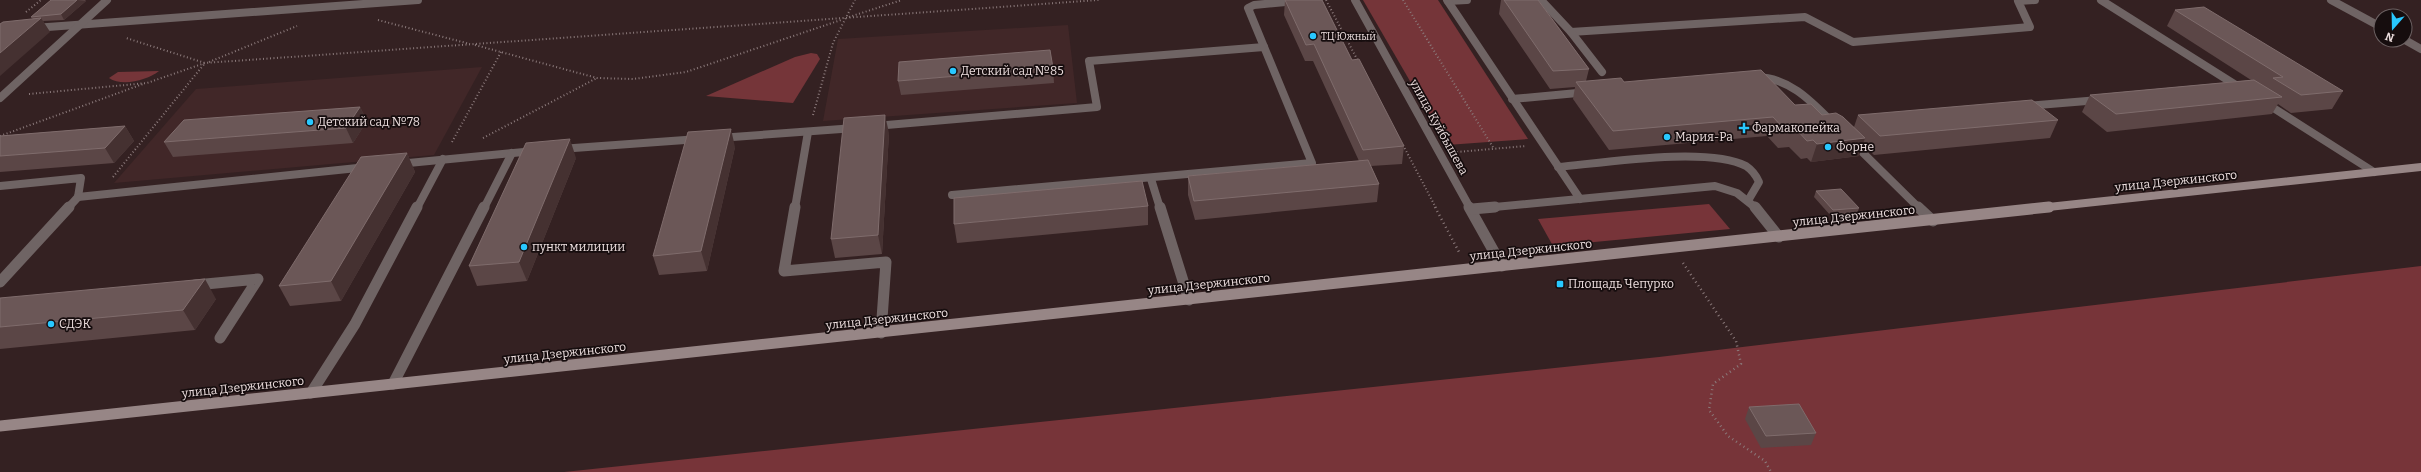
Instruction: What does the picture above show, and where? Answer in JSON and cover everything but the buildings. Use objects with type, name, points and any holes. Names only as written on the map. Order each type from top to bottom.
[{"type":"main road","name":"улица Дзержинского","points":[[0,426],[1933,221],[2421,167]]},
{"type":"street","points":[[1,97],[107,0]]},
{"type":"street","points":[[29,28],[418,0]]},
{"type":"street","points":[[952,195],[1151,178],[1312,162],[1248,8],[1254,5],[1307,0]]},
{"type":"street","name":"улица Куйбышева","points":[[1355,0],[1472,209],[1502,266]]},
{"type":"street","points":[[1447,1],[1468,0]]},
{"type":"street","points":[[1541,0],[1571,32],[1602,72]]},
{"type":"street","points":[[1571,32],[1805,17],[1853,42],[2030,27],[2018,1],[2035,0]]},
{"type":"street","points":[[2101,0],[2374,172]]},
{"type":"street","points":[[2331,0],[2373,23]]},
{"type":"street","points":[[1447,1],[1542,145],[1580,199]]},
{"type":"street","points":[[78,197],[512,152],[808,132],[1097,107],[1088,61],[1264,47]]},
{"type":"street","points":[[1747,78],[1763,77],[1796,88],[1933,221]]},
{"type":"street","points":[[2225,89],[2247,92]]},
{"type":"street","points":[[1512,99],[1598,91]]},
{"type":"street","points":[[2019,107],[2106,99]]},
{"type":"street","points":[[808,132],[784,271],[886,262],[880,332]]},
{"type":"street","points":[[393,384],[512,152]]},
{"type":"street","points":[[1558,168],[1695,156],[1720,158],[1743,164],[1755,172],[1759,182],[1749,199]]},
{"type":"street","points":[[311,393],[355,324],[443,159]]},
{"type":"street","points":[[0,186],[81,178],[78,197],[0,282]]},
{"type":"street","points":[[1151,178],[1189,300]]},
{"type":"street","points":[[1472,209],[1714,186],[1731,189],[1749,199],[1779,237]]},
{"type":"street","points":[[188,286],[258,279],[220,338]]},
{"type":"path","points":[[808,132],[833,43],[855,0]]},
{"type":"path","points":[[372,19],[473,44],[597,78],[633,79],[686,72],[902,0]]},
{"type":"path","points":[[125,38],[205,63],[1099,0]]},
{"type":"path","points":[[1326,0],[1359,62]]},
{"type":"path","points":[[1403,0],[1494,149]]},
{"type":"path","points":[[0,136],[205,63],[302,24]]},
{"type":"path","points":[[443,159],[501,52]]},
{"type":"path","points":[[99,195],[205,63]]},
{"type":"path","points":[[478,141],[597,78]]},
{"type":"path","points":[[1,97],[147,83]]},
{"type":"path","points":[[1402,144],[1461,256]]},
{"type":"path","points":[[1440,154],[1542,145]]},
{"type":"path","points":[[1673,248],[1736,341],[1740,358],[1741,364],[1713,384],[1709,410],[1728,436],[1765,461],[1771,472]]},
{"type":"shaded area","points":[[1363,0],[1438,0],[1528,139],[1447,145]]},
{"type":"shaded area","name":"Детский сад №85","points":[[1068,25],[1077,103],[823,121],[838,39]]},
{"type":"shaded area","points":[[811,53],[817,54],[820,59],[793,103],[706,96],[795,57]]},
{"type":"shaded area","name":"Детский сад №78","points":[[482,67],[434,155],[114,183],[196,89]]},
{"type":"shaded area","points":[[159,71],[142,80],[128,82],[114,81],[109,78],[118,72]]},
{"type":"shaded area","points":[[1709,204],[1730,229],[1553,246],[1538,219]]},
{"type":"shaded area","points":[[2421,266],[2421,472],[564,472],[1659,357]]},
{"type":"place","name":"ТЦ Южный","points":[[1313,36]]},
{"type":"place","name":"Детский сад №85","points":[[953,71]]},
{"type":"place","name":"Детский сад №78","points":[[310,122]]},
{"type":"place","name":"Фармакопейка","points":[[1744,128]]},
{"type":"place","name":"Мария-Ра","points":[[1667,137]]},
{"type":"place","name":"Форне","points":[[1828,147]]},
{"type":"place","name":"пункт милиции","points":[[524,247]]},
{"type":"place","name":"Площадь Чепурко","points":[[1560,284]]},
{"type":"place","name":"СДЭК","points":[[51,324]]}]
